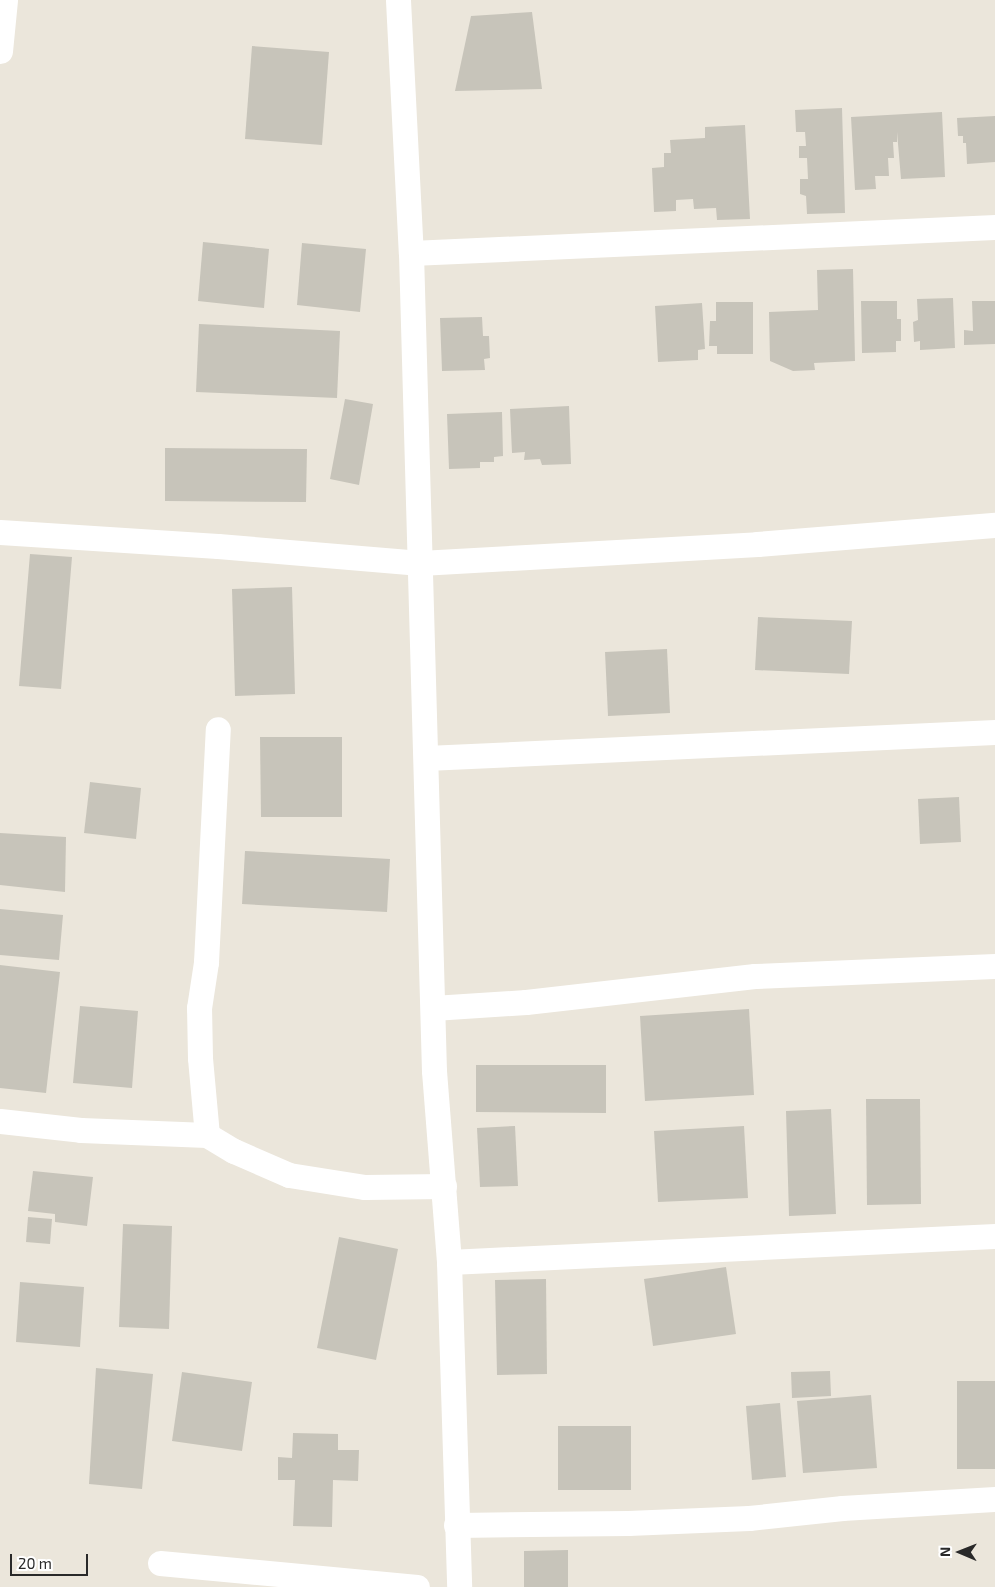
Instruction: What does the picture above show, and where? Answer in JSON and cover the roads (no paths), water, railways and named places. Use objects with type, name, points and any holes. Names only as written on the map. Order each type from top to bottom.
[{"type":"street","points":[[0,51],[5,0]]},
{"type":"street","points":[[398,0],[411,252],[434,1071],[449,1262],[459,1587]]},
{"type":"street","points":[[411,252],[995,227]]},
{"type":"street","points":[[0,532],[218,546],[420,563],[757,544],[995,525]]},
{"type":"street","points":[[207,1134],[200,1058],[199,1008],[206,962],[218,729]]},
{"type":"street","points":[[426,758],[995,732]]},
{"type":"street","points":[[433,1008],[526,1002],[755,976],[995,966]]},
{"type":"street","points":[[0,1121],[81,1130],[207,1134],[234,1151],[289,1175],[365,1187],[444,1186]]},
{"type":"street","points":[[449,1262],[995,1236]]},
{"type":"street","points":[[456,1526],[628,1524],[995,1499]]},
{"type":"street","points":[[160,1563],[417,1587]]}]
